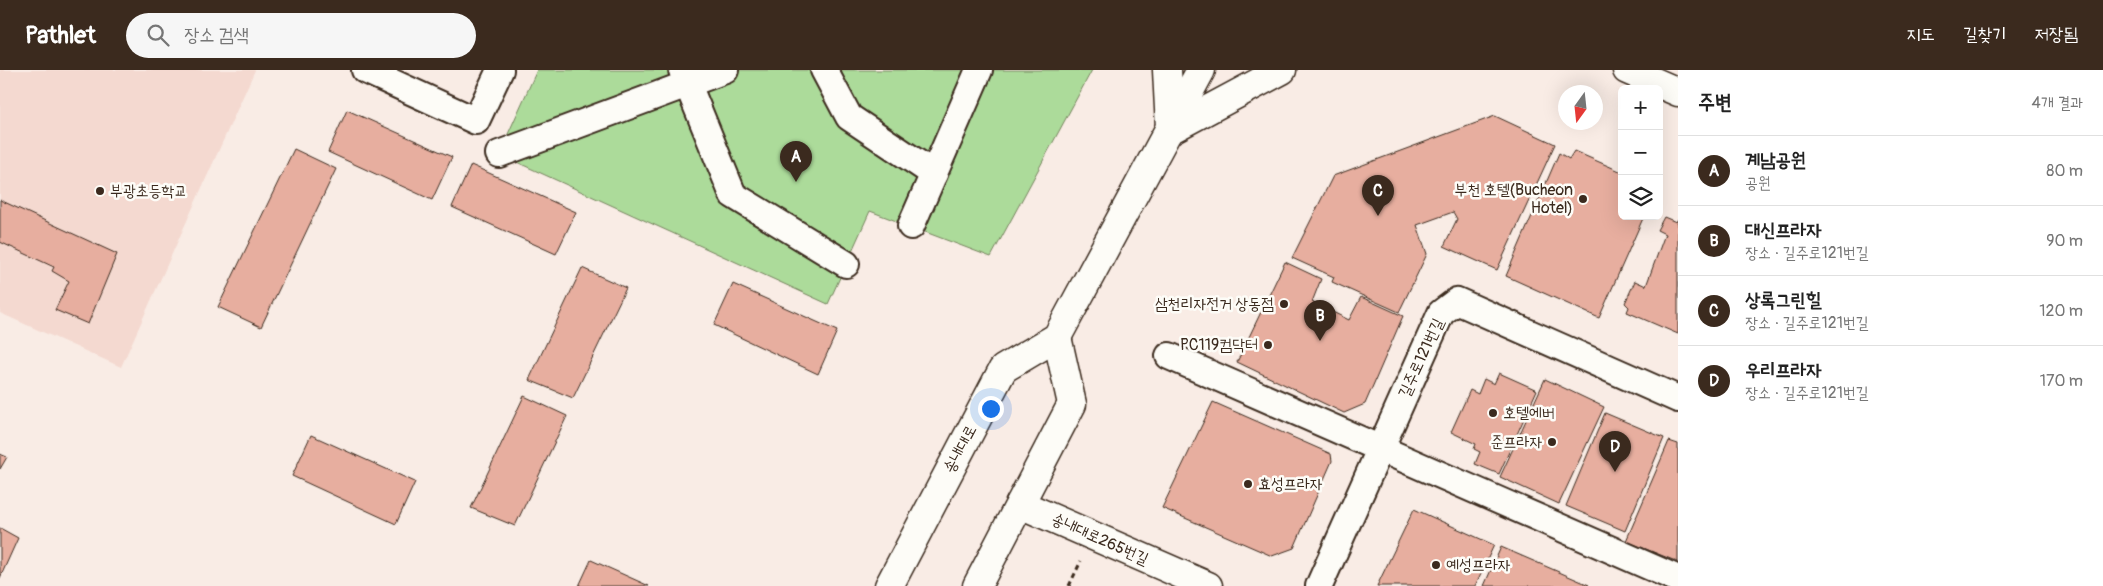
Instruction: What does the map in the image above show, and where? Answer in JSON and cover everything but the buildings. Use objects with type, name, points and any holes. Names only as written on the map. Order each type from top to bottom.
[{"type":"street","points":[[365,70],[476,121],[500,70]]},
{"type":"street","points":[[499,154],[685,77],[725,70]]},
{"type":"street","points":[[824,70],[848,117],[934,174]]},
{"type":"street","points":[[912,226],[979,70]]},
{"type":"street","points":[[1166,70],[1170,130]]},
{"type":"street","points":[[977,586],[1072,404],[1057,337],[1201,70]]},
{"type":"street","points":[[1170,130],[1282,70]]},
{"type":"street","points":[[1627,70],[1678,92]]},
{"type":"street","points":[[685,77],[733,195],[846,264]]},
{"type":"street","name":"길주로121번길","points":[[1319,586],[1441,313],[1457,301],[1678,399]]},
{"type":"street","name":"송내대로","points":[[889,586],[1003,368],[1057,337]]},
{"type":"street","points":[[1168,356],[1678,579]]},
{"type":"street","name":"송내대로265번길","points":[[1020,504],[1208,586]]},
{"type":"path","points":[[1068,586],[1081,561]]},
{"type":"shaded area","name":"부광초등학교","points":[[0,70],[255,70],[121,367],[0,313]]},
{"type":"green space","points":[[537,70],[1092,70],[991,257],[870,211],[828,304],[499,154]]},
{"type":"place","name":"계남공원","points":[[796,182]]},
{"type":"place","name":"부광초등학교","points":[[100,191]]},
{"type":"place","name":"부천 호텔(Bucheon Hotel)","points":[[1583,199]]},
{"type":"place","name":"상록그린힐","points":[[1378,216]]},
{"type":"place","name":"삼천리자전거 상동점","points":[[1284,304]]},
{"type":"place","name":"대신프라자","points":[[1320,341]]},
{"type":"place","name":"PC119컴닥터","points":[[1268,345]]},
{"type":"place","name":"호텔에버","points":[[1493,413]]},
{"type":"place","name":"준프라자","points":[[1552,442]]},
{"type":"place","name":"우리프라자","points":[[1615,472]]},
{"type":"place","name":"효성프라자","points":[[1248,484]]},
{"type":"place","name":"예성프라자","points":[[1436,565]]}]
